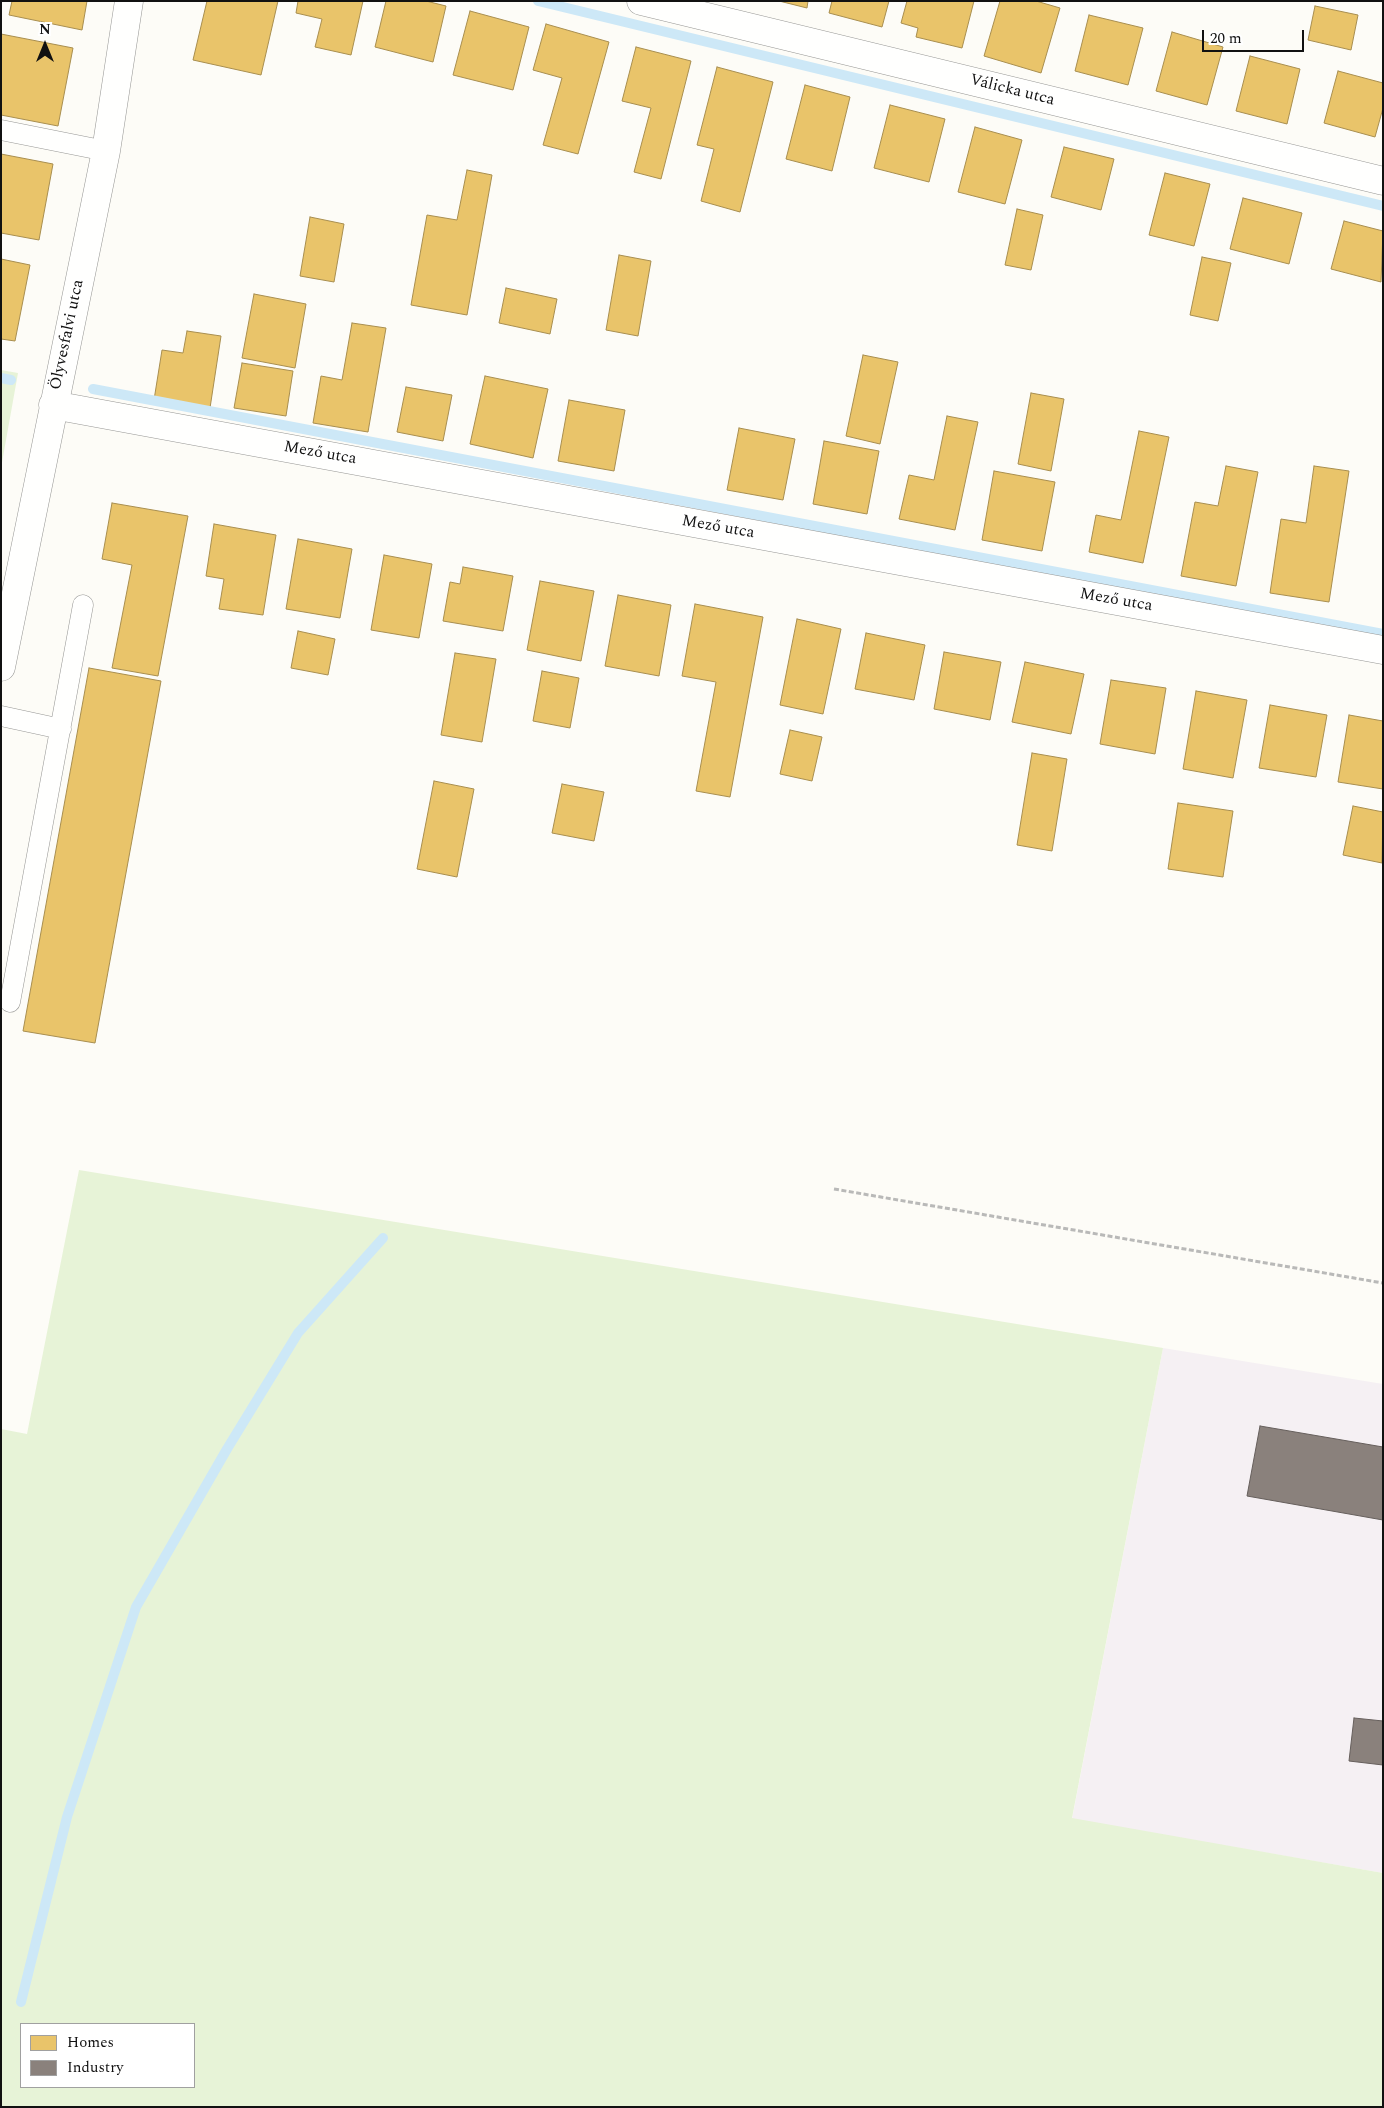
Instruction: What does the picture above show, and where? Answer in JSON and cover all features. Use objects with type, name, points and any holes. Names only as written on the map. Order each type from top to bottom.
[{"type":"street","name":"Ölyvesfalvi utca","points":[[1,667],[106,152],[129,1]]},
{"type":"street","name":"Válicka utca","points":[[641,1],[1383,181]]},
{"type":"street","name":"Mező utca","points":[[53,405],[1383,650]]},
{"type":"lane","points":[[1,130],[106,152]]},
{"type":"lane","points":[[10,1002],[83,605]]},
{"type":"lane","points":[[1,716],[61,729]]},
{"type":"path","points":[[834,1189],[1383,1283]]},
{"type":"shaded area","points":[[1163,1348],[1383,1384],[1383,1873],[1072,1819]]},
{"type":"green space","points":[[1,370],[18,373],[1,468]]},
{"type":"green space","points":[[79,1170],[1163,1348],[1072,1818],[1383,1873],[1383,2107],[1,2107],[1,1429],[27,1434]]},
{"type":"building: Homes","points":[[12,1],[87,1],[82,30],[9,15]]},
{"type":"building: Homes","points":[[207,1],[278,1],[261,75],[193,60]]},
{"type":"building: Homes","points":[[298,1],[363,1],[351,55],[315,47],[322,19],[296,13]]},
{"type":"building: Homes","points":[[386,1],[426,1],[446,6],[433,62],[375,47]]},
{"type":"building: Homes","points":[[779,1],[808,1],[807,8]]},
{"type":"building: Homes","points":[[832,1],[889,1],[882,27],[829,13]]},
{"type":"building: Homes","points":[[907,1],[974,1],[962,48],[916,37],[918,28],[901,23]]},
{"type":"building: Homes","points":[[1000,1],[1036,1],[1060,8],[1041,73],[984,56]]},
{"type":"building: Homes","points":[[1315,6],[1358,15],[1351,50],[1308,40]]},
{"type":"building: Homes","points":[[470,11],[529,27],[513,90],[453,75]]},
{"type":"building: Homes","points":[[1089,15],[1143,28],[1128,85],[1075,71]]},
{"type":"building: Homes","points":[[546,24],[609,42],[578,154],[543,145],[562,78],[533,70]]},
{"type":"building: Homes","points":[[1172,32],[1223,47],[1207,105],[1156,91]]},
{"type":"building: Homes","points":[[1,34],[73,48],[58,126],[1,115]]},
{"type":"building: Homes","points":[[636,47],[691,61],[661,179],[634,172],[651,108],[622,101]]},
{"type":"building: Homes","points":[[1250,56],[1300,69],[1287,124],[1236,111]]},
{"type":"building: Homes","points":[[717,67],[773,82],[740,212],[701,201],[714,149],[697,145]]},
{"type":"building: Homes","points":[[1338,71],[1383,83],[1383,108],[1375,137],[1324,123]]},
{"type":"building: Homes","points":[[805,85],[850,97],[832,171],[786,159]]},
{"type":"building: Homes","points":[[890,105],[945,119],[929,182],[874,168]]},
{"type":"building: Homes","points":[[975,127],[1022,140],[1005,204],[958,192]]},
{"type":"building: Homes","points":[[1064,147],[1114,159],[1101,210],[1051,197]]},
{"type":"building: Homes","points":[[1,154],[53,164],[39,240],[1,233]]},
{"type":"building: Homes","points":[[467,170],[492,175],[467,315],[411,305],[427,215],[457,220]]},
{"type":"building: Homes","points":[[1165,173],[1210,184],[1194,246],[1149,235]]},
{"type":"building: Homes","points":[[1243,198],[1302,213],[1289,264],[1230,249]]},
{"type":"building: Homes","points":[[1017,209],[1043,215],[1031,270],[1005,265]]},
{"type":"building: Homes","points":[[310,217],[344,224],[334,282],[300,276]]},
{"type":"building: Homes","points":[[1344,221],[1383,231],[1381,282],[1331,269]]},
{"type":"building: Homes","points":[[619,255],[651,261],[638,336],[606,330]]},
{"type":"building: Homes","points":[[1202,257],[1231,263],[1218,321],[1190,315]]},
{"type":"building: Homes","points":[[1,259],[30,265],[15,341],[1,339]]},
{"type":"building: Homes","points":[[506,288],[557,299],[550,334],[499,323]]},
{"type":"building: Homes","points":[[254,294],[306,304],[295,368],[242,358]]},
{"type":"building: Homes","points":[[352,323],[386,328],[368,432],[313,423],[321,376],[342,380]]},
{"type":"building: Homes","points":[[187,331],[221,336],[210,408],[154,400],[162,350],[183,353]]},
{"type":"building: Homes","points":[[863,355],[898,362],[880,444],[846,436]]},
{"type":"building: Homes","points":[[242,363],[293,371],[286,416],[234,408]]},
{"type":"building: Homes","points":[[485,376],[548,389],[533,458],[470,444]]},
{"type":"building: Homes","points":[[406,387],[452,395],[443,441],[397,432]]},
{"type":"building: Homes","points":[[1031,393],[1064,399],[1051,471],[1018,464]]},
{"type":"building: Homes","points":[[569,400],[625,410],[614,471],[558,461]]},
{"type":"building: Homes","points":[[947,416],[978,422],[955,530],[899,519],[909,475],[934,480]]},
{"type":"building: Homes","points":[[739,428],[795,439],[783,500],[727,490]]},
{"type":"building: Homes","points":[[1139,431],[1169,437],[1143,563],[1089,552],[1096,515],[1121,520]]},
{"type":"building: Homes","points":[[824,441],[879,451],[867,514],[813,504]]},
{"type":"building: Homes","points":[[1226,466],[1258,472],[1236,586],[1181,576],[1195,502],[1218,506]]},
{"type":"building: Homes","points":[[1314,466],[1349,471],[1329,602],[1270,593],[1281,519],[1306,523]]},
{"type":"building: Homes","points":[[994,471],[1055,482],[1042,551],[982,540]]},
{"type":"building: Homes","points":[[112,503],[188,516],[158,676],[112,668],[132,565],[102,559]]},
{"type":"building: Homes","points":[[214,524],[276,535],[263,615],[219,609],[224,579],[206,576]]},
{"type":"building: Homes","points":[[298,539],[352,549],[340,618],[286,609]]},
{"type":"building: Homes","points":[[384,555],[432,564],[419,638],[371,630]]},
{"type":"building: Homes","points":[[463,567],[513,576],[503,631],[443,621],[450,582],[460,584]]},
{"type":"building: Homes","points":[[540,581],[594,591],[581,661],[527,650]]},
{"type":"building: Homes","points":[[618,595],[671,605],[659,676],[605,666]]},
{"type":"building: Homes","points":[[695,604],[763,617],[730,797],[696,791],[716,682],[682,676]]},
{"type":"building: Homes","points":[[797,619],[841,629],[823,714],[780,705]]},
{"type":"building: Homes","points":[[298,631],[335,639],[328,675],[291,668]]},
{"type":"building: Homes","points":[[866,633],[925,645],[914,700],[855,689]]},
{"type":"building: Homes","points":[[944,652],[1001,662],[990,720],[934,709]]},
{"type":"building: Homes","points":[[455,653],[496,659],[482,742],[441,735]]},
{"type":"building: Homes","points":[[1025,662],[1084,674],[1071,734],[1012,722]]},
{"type":"building: Homes","points":[[89,668],[161,681],[95,1043],[23,1031]]},
{"type":"building: Homes","points":[[542,671],[579,678],[570,728],[533,721]]},
{"type":"building: Homes","points":[[1111,680],[1166,688],[1155,754],[1100,744]]},
{"type":"building: Homes","points":[[1196,691],[1247,700],[1233,778],[1183,769]]},
{"type":"building: Homes","points":[[1270,705],[1327,715],[1316,777],[1259,768]]},
{"type":"building: Homes","points":[[1349,715],[1383,721],[1383,789],[1338,782]]},
{"type":"building: Homes","points":[[790,730],[822,737],[812,781],[780,774]]},
{"type":"building: Homes","points":[[1032,753],[1067,759],[1052,851],[1017,845]]},
{"type":"building: Homes","points":[[434,781],[474,789],[457,877],[417,869]]},
{"type":"building: Homes","points":[[562,784],[604,792],[594,841],[552,833]]},
{"type":"building: Homes","points":[[1178,803],[1233,811],[1223,877],[1168,869]]},
{"type":"building: Homes","points":[[1353,806],[1383,812],[1382,863],[1343,855]]},
{"type":"building: Industry","points":[[1260,1426],[1383,1447],[1383,1520],[1247,1496]]},
{"type":"building: Industry","points":[[1354,1718],[1383,1721],[1383,1765],[1349,1761]]},
{"type":"waterway","points":[[538,1],[1383,206]]},
{"type":"waterway","points":[[1,378],[11,380]]},
{"type":"waterway","points":[[93,389],[1383,634]]},
{"type":"waterway","points":[[21,2002],[67,1817],[136,1607],[227,1449],[298,1333],[383,1238]]}]
